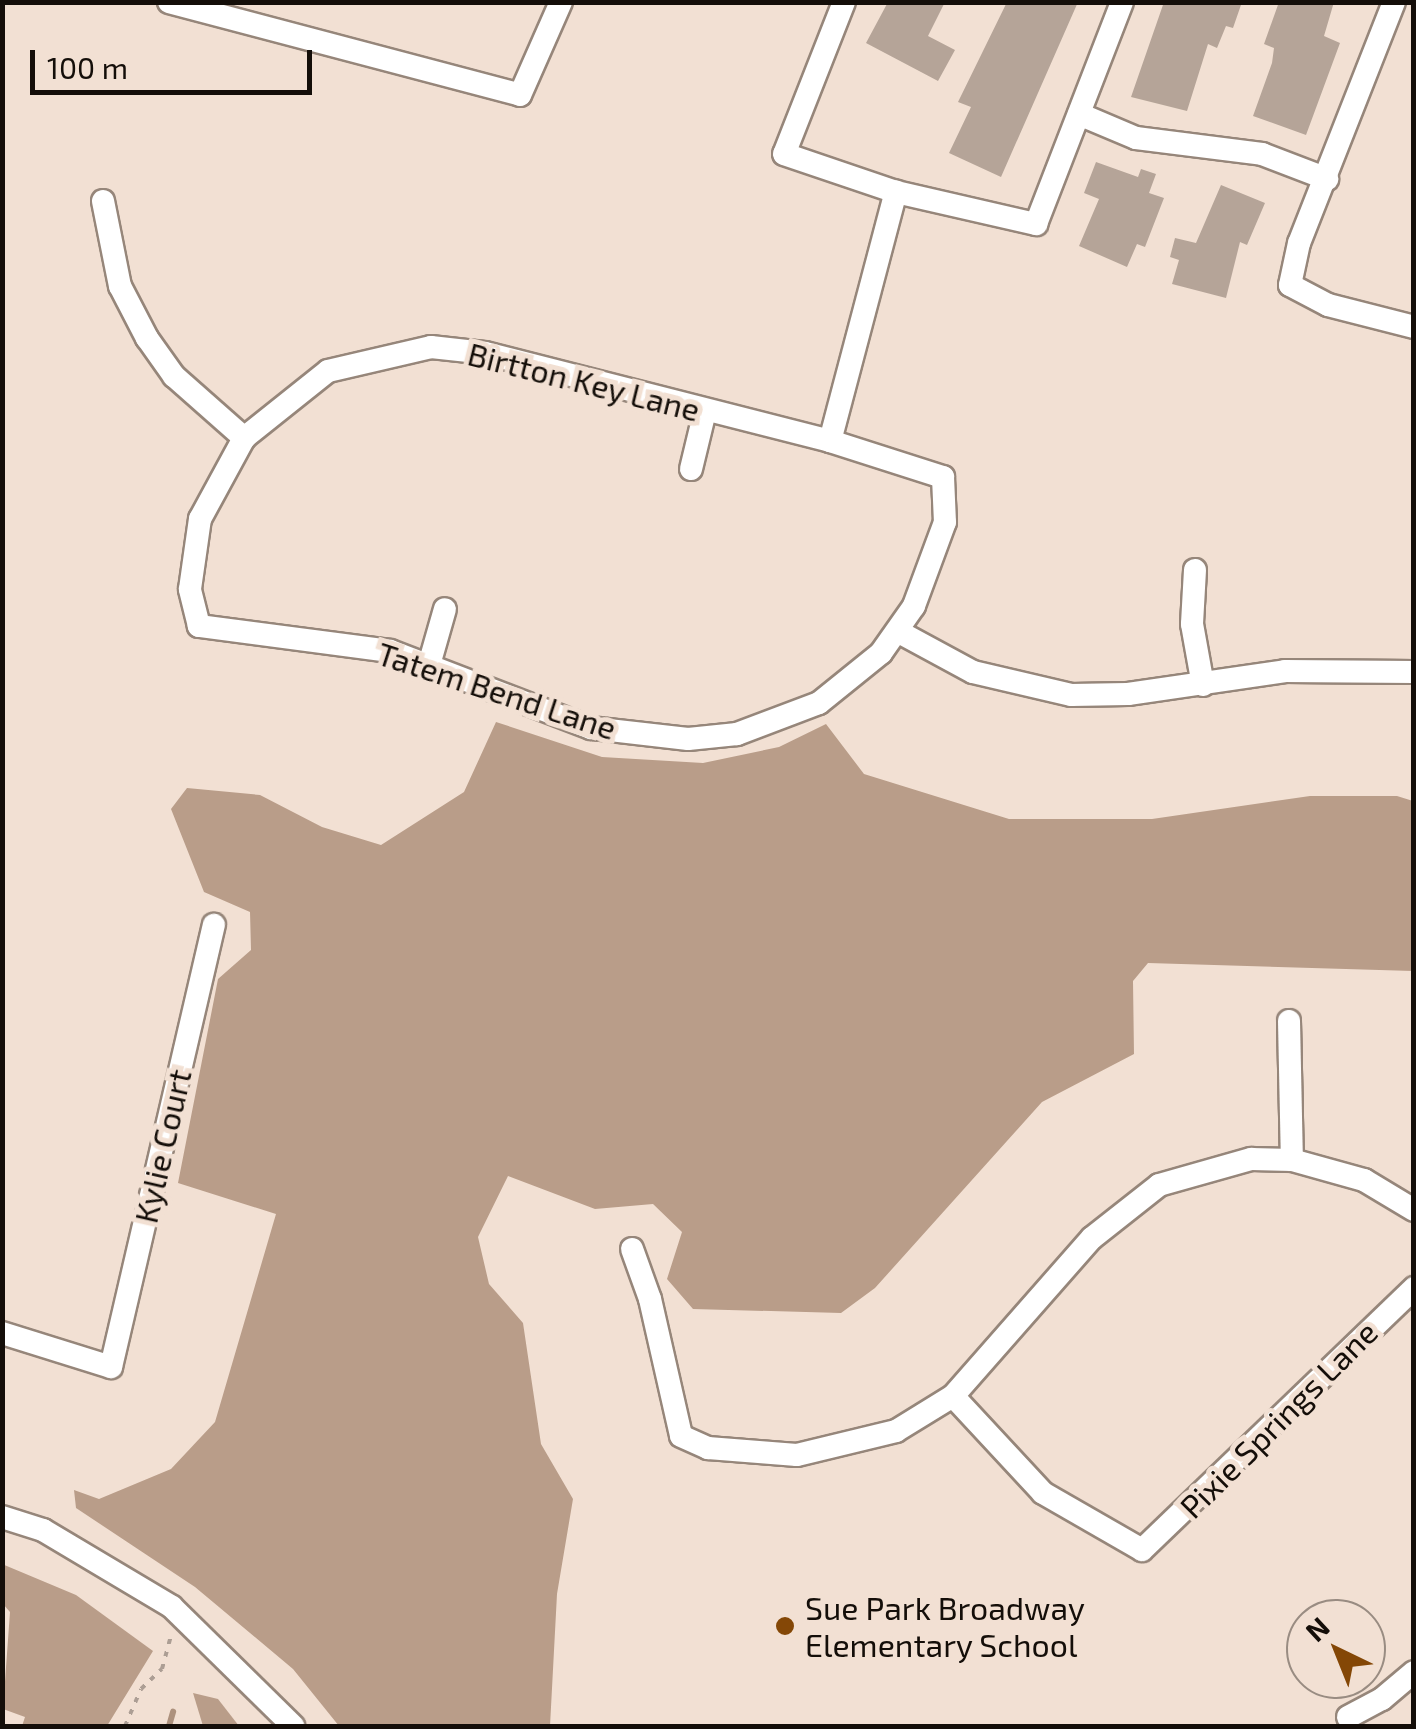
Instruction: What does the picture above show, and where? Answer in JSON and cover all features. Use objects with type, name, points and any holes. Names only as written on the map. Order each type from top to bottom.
[{"type":"street","points":[[170,2],[520,96],[561,2]]},
{"type":"street","points":[[844,2],[784,154],[896,192],[1036,224],[1122,2]]},
{"type":"street","points":[[1394,2],[1300,242],[1290,285],[1328,305],[1414,326]]},
{"type":"street","points":[[1078,114],[1136,138],[1262,154],[1327,180]]},
{"type":"street","points":[[830,442],[896,192]]},
{"type":"street","points":[[103,200],[120,286],[147,338],[174,376],[244,438]]},
{"type":"street","name":"Birtton Key Lane","points":[[244,438],[328,371],[431,347],[485,353],[830,442],[943,477]]},
{"type":"street","points":[[690,468],[705,410]]},
{"type":"street","name":"Tatem Bend Lane","points":[[244,438],[200,518],[190,589],[199,626],[334,640],[428,665],[591,728],[688,739],[737,734],[819,703],[899,632],[933,565],[945,522],[943,477]]},
{"type":"street","points":[[1196,570],[1192,624],[1203,685]]},
{"type":"street","points":[[428,665],[445,609]]},
{"type":"street","points":[[899,632],[973,672],[1022,688],[1071,696],[1203,685],[1285,671],[1414,672]]},
{"type":"street","name":"Kylie Court","points":[[2,1333],[111,1367],[214,925]]},
{"type":"street","points":[[1289,1021],[1292,1160]]},
{"type":"street","points":[[632,1250],[650,1299],[681,1436],[708,1448],[797,1455],[896,1431],[952,1396],[1123,1208],[1200,1169],[1292,1160],[1364,1180],[1414,1210]]},
{"type":"street","name":"Pixie Springs Lane","points":[[952,1396],[1043,1493],[1142,1550],[1414,1288]]},
{"type":"street","points":[[2,1517],[43,1530],[185,1619],[293,1726]]},
{"type":"street","points":[[1348,1717],[1382,1700],[1414,1672]]},
{"type":"path","points":[[125,1726],[132,1703],[162,1669],[170,1636],[185,1619]]},
{"type":"shaded area","points":[[496,722],[602,757],[703,763],[779,747],[826,724],[864,774],[1009,819],[1152,819],[1310,796],[1397,796],[1413,801],[1413,971],[1148,963],[1133,981],[1134,1054],[1042,1102],[875,1288],[841,1313],[693,1309],[667,1279],[682,1232],[653,1204],[595,1209],[508,1176],[478,1237],[489,1284],[523,1323],[541,1444],[573,1499],[557,1594],[550,1726],[339,1726],[293,1669],[195,1587],[76,1508],[74,1490],[99,1499],[171,1469],[215,1422],[276,1214],[178,1183],[218,979],[251,950],[250,912],[204,892],[171,809],[187,788],[260,795],[322,827],[381,845],[464,792]]},
{"type":"shaded area","points":[[2,1564],[76,1595],[153,1651],[107,1726],[22,1726],[25,1717],[3,1709],[10,1612],[3,1604]]},
{"type":"shaded area","points":[[193,1693],[218,1699],[239,1726],[203,1726]]},
{"type":"building","points":[[888,2],[945,2],[928,36],[955,50],[938,81],[866,43]]},
{"type":"building","points":[[1007,2],[1078,2],[1001,177],[949,153],[971,107],[958,102]]},
{"type":"building","points":[[1164,2],[1242,2],[1233,28],[1226,26],[1217,48],[1208,44],[1187,111],[1131,97]]},
{"type":"building","points":[[1279,2],[1334,2],[1324,36],[1340,43],[1306,135],[1253,116],[1272,63],[1274,48],[1264,44]]},
{"type":"building","points":[[1096,162],[1138,177],[1141,169],[1156,174],[1149,193],[1164,198],[1145,247],[1137,244],[1127,267],[1079,246],[1099,199],[1084,193]]},
{"type":"building","points":[[1221,185],[1265,203],[1247,245],[1240,242],[1226,298],[1172,284],[1179,260],[1170,257],[1175,238],[1196,243]]},
{"type":"waterway","points":[[169,1726],[173,1712]]},
{"type":"place","name":"Sue Park Broadway Elementary School","points":[[785,1626]]}]
